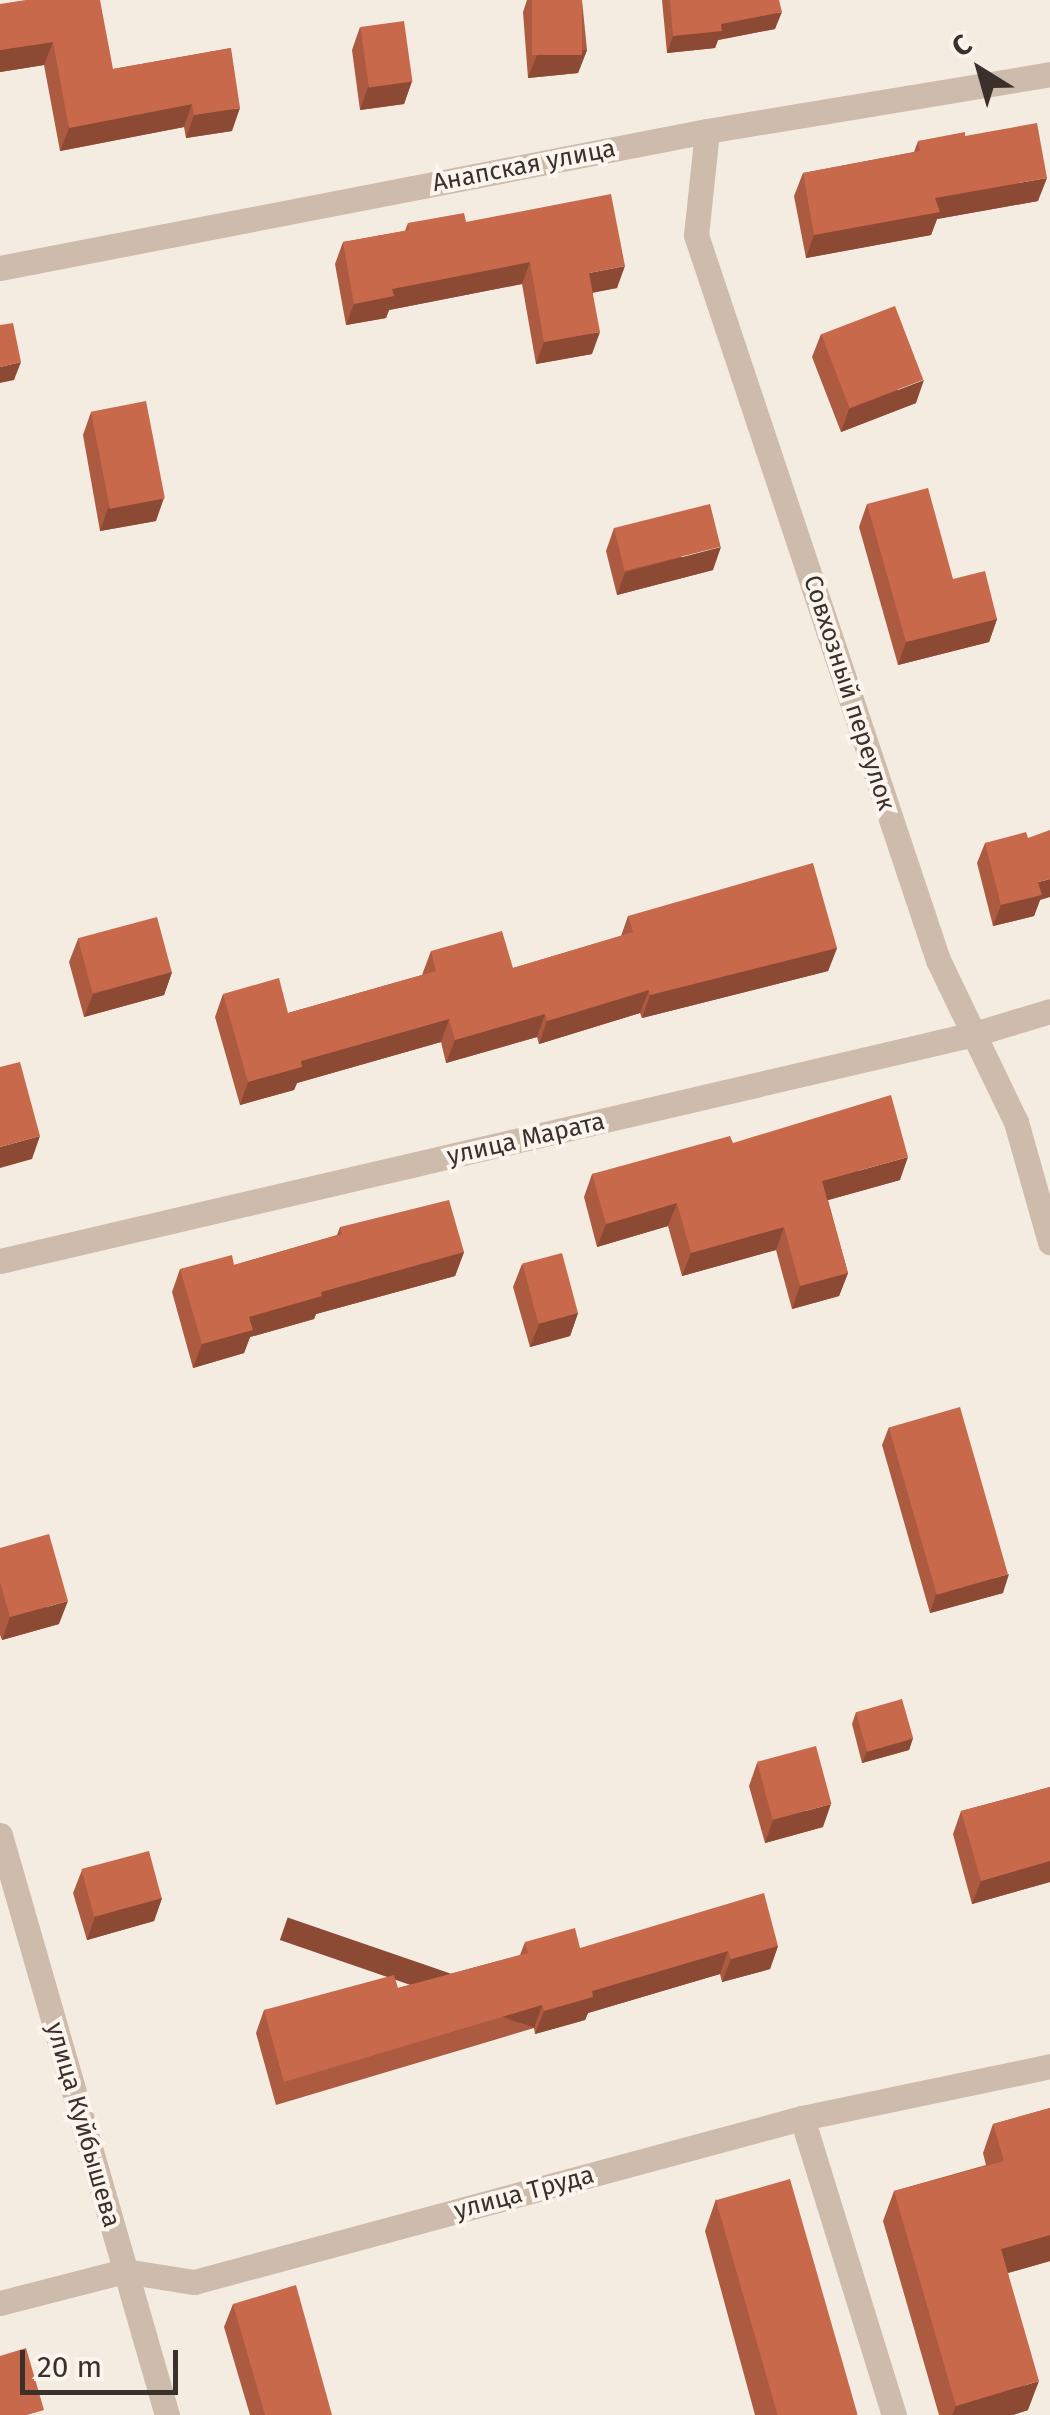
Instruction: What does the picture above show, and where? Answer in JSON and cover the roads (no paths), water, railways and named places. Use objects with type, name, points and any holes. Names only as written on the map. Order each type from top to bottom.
[{"type":"street","name":"Анапская улица","points":[[0,268],[707,131],[1050,74]]},
{"type":"street","name":"Совхозный переулок","points":[[707,131],[696,235],[938,960],[1016,1122],[1050,1242]]},
{"type":"street","name":"улица Марата","points":[[0,1261],[974,1034],[1050,1011]]},
{"type":"street","name":"улица Куйбышева","points":[[0,1835],[167,2415]]},
{"type":"street","name":"улица Труда","points":[[0,2303],[125,2272],[194,2282],[802,2118],[1050,2066]]},
{"type":"street","points":[[802,2118],[894,2415]]}]
